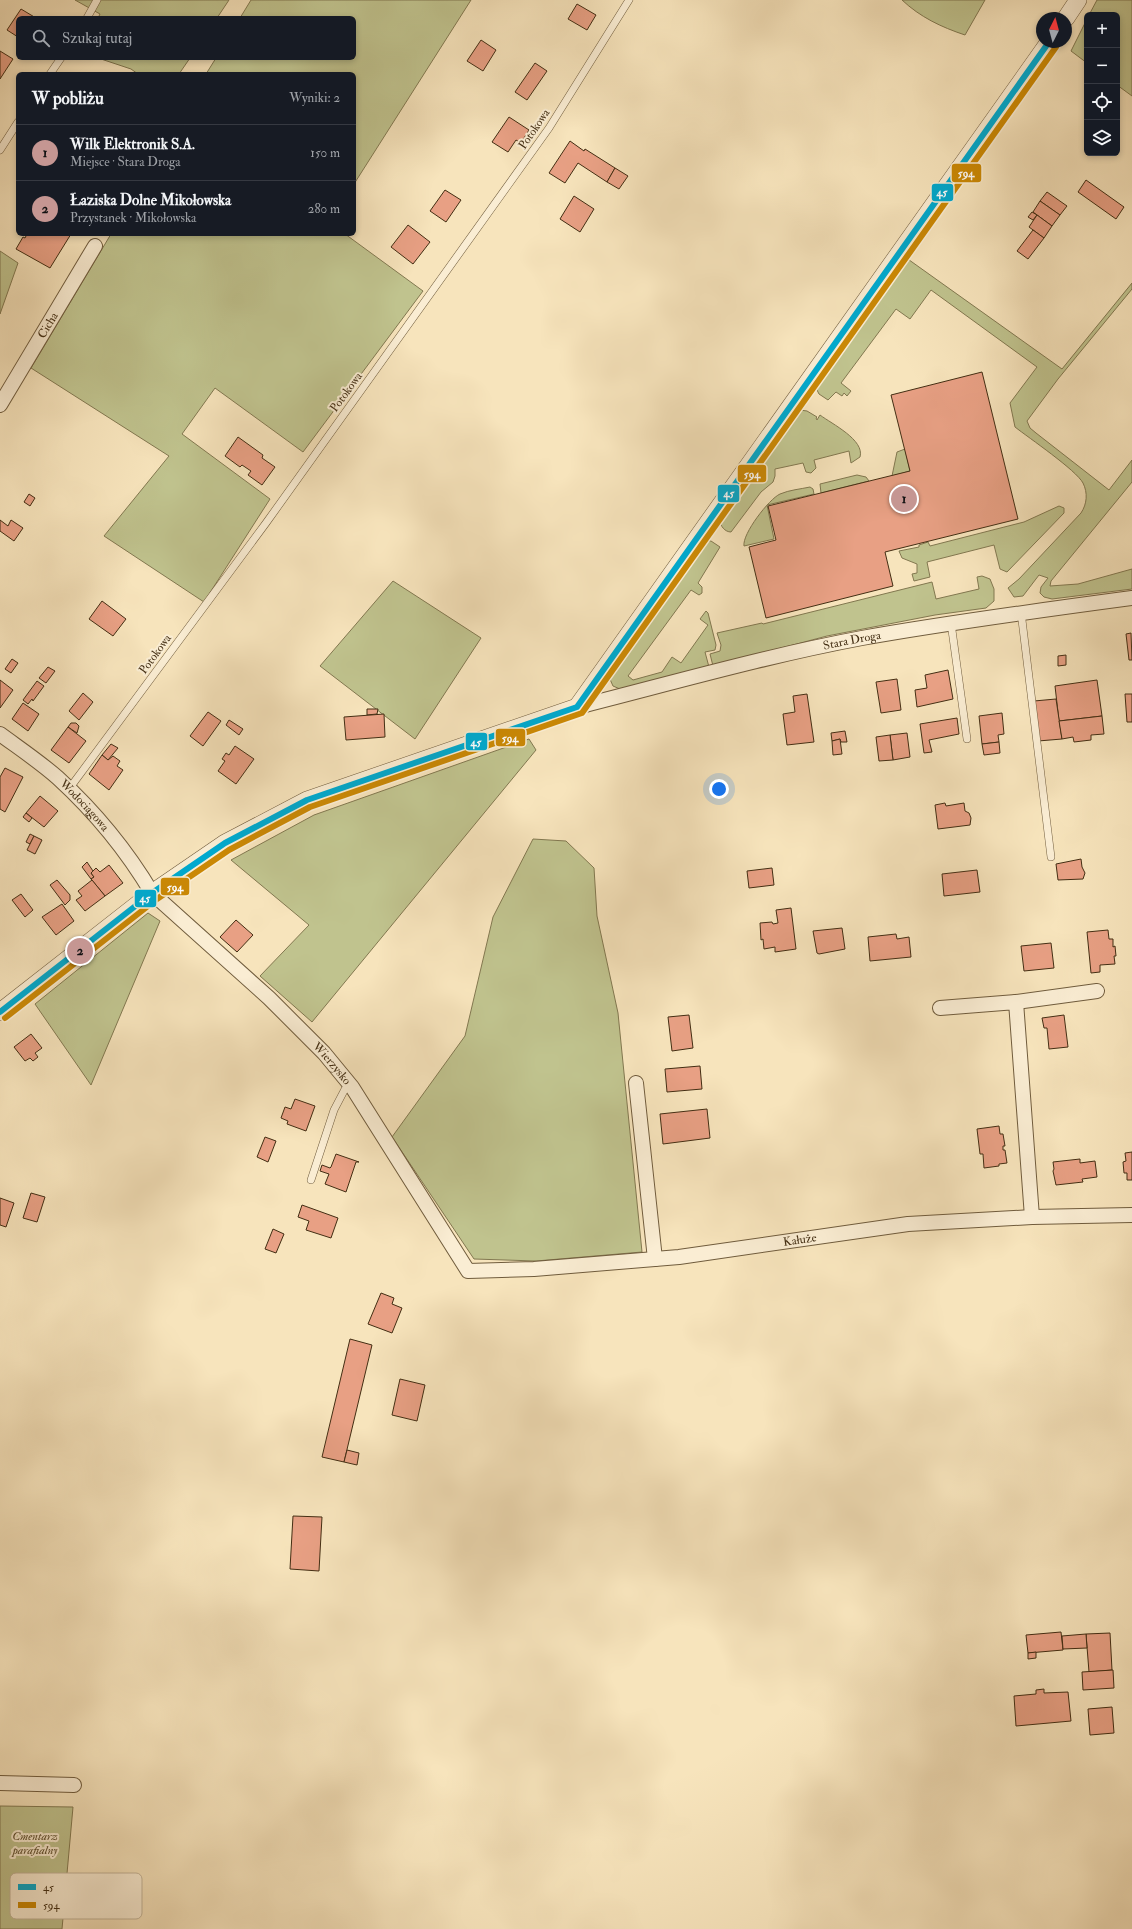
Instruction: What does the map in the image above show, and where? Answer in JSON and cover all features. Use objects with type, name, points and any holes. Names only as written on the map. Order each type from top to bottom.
[{"type":"street","points":[[1070,12],[1078,0]]},
{"type":"street","points":[[0,1012],[152,893],[225,843],[307,800],[577,707],[1045,48]]},
{"type":"street","name":"Cicha","points":[[0,405],[95,246]]},
{"type":"street","name":"Stara Droga","points":[[577,707],[774,657],[861,638],[1021,612],[1132,598]]},
{"type":"street","name":"Wodociągowa","points":[[0,734],[70,790],[88,808],[139,871],[152,893]]},
{"type":"street","name":"Wierzysko","points":[[152,893],[269,998],[324,1053],[352,1087],[468,1271]]},
{"type":"street","points":[[940,1008],[1016,1002],[1097,992]]},
{"type":"street","points":[[1016,1002],[1032,1217]]},
{"type":"street","points":[[636,1083],[655,1259]]},
{"type":"street","name":"Kałuże","points":[[468,1271],[534,1269],[655,1259],[908,1224],[1032,1217],[1132,1216]]},
{"type":"street","points":[[0,1783],[74,1785]]},
{"type":"lane","points":[[88,16],[96,0]]},
{"type":"lane","name":"Potokowa","points":[[70,790],[266,523],[544,134],[629,0]]},
{"type":"lane","points":[[51,72],[59,60]]},
{"type":"lane","points":[[0,150],[16,125]]},
{"type":"lane","points":[[1021,612],[1051,857]]},
{"type":"lane","points":[[951,623],[967,739]]},
{"type":"lane","points":[[311,1180],[334,1110],[345,1089],[352,1087]]},
{"type":"green space","points":[[75,0],[229,0],[218,16],[99,16],[100,14]]},
{"type":"green space","points":[[251,0],[471,0],[356,181],[356,72],[207,72],[215,60],[356,60],[356,16],[241,16]]},
{"type":"green space","points":[[902,0],[985,0],[965,35],[931,21],[916,12]]},
{"type":"green space","points":[[1097,0],[1132,0],[1132,96],[1120,87],[1120,12],[1091,12]]},
{"type":"green space","points":[[1084,25],[1084,61],[1071,51]]},
{"type":"green space","points":[[104,60],[189,60],[180,72],[135,72],[131,69]]},
{"type":"green space","points":[[110,236],[348,236],[423,291],[303,452],[215,388],[182,434],[270,499],[204,602],[104,536],[169,456],[31,368]]},
{"type":"green space","points":[[0,251],[18,263],[0,314]]},
{"type":"green space","points":[[905,257],[1062,369],[1132,283],[1132,289],[1058,379],[1027,421],[1030,428],[1109,490],[1132,460],[1132,482],[1051,581],[1050,586],[1078,584],[1132,569],[1132,589],[1052,599],[1044,597],[1040,593],[1041,587],[1048,578],[1039,575],[1023,596],[1014,597],[1008,588],[1019,579],[1081,513],[1086,502],[1086,491],[1079,477],[1052,454],[1015,427],[1010,403],[1037,367],[931,290],[910,319],[896,309],[841,383],[851,391],[847,396],[844,393],[842,396],[836,392],[828,400],[819,394],[815,386]]},
{"type":"green space","points":[[797,411],[807,411],[817,417],[817,420],[820,415],[846,433],[858,445],[860,457],[851,463],[849,451],[814,460],[816,468],[811,473],[806,472],[803,463],[775,469],[773,482],[761,492],[731,532],[725,530],[720,520]]},
{"type":"green space","points":[[905,449],[910,471],[892,476],[897,452]]},
{"type":"green space","points":[[857,475],[866,477],[869,481],[821,493],[820,484]]},
{"type":"green space","points":[[810,487],[813,489],[814,494],[767,505],[780,494]]},
{"type":"green space","points":[[767,505],[774,539],[744,546],[747,534],[757,517]]},
{"type":"green space","points":[[1059,506],[1064,508],[1064,513],[1007,572],[1000,569],[994,545],[927,562],[930,577],[914,581],[912,574],[917,573],[917,564],[902,558],[899,551],[919,547],[919,545],[928,542],[930,546],[1024,522]]},
{"type":"green space","points":[[706,541],[711,541],[720,547],[698,583],[702,587],[702,593],[699,595],[691,590],[628,676],[633,680],[662,672],[672,657],[681,663],[708,625],[700,619],[706,611],[708,613],[716,645],[715,650],[705,652],[709,667],[620,689],[613,686],[609,677]]},
{"type":"green space","points":[[982,576],[990,579],[994,589],[994,601],[986,608],[935,615],[827,636],[713,666],[710,654],[720,651],[721,645],[717,633],[763,624],[932,582],[936,599],[979,589],[977,577]]},
{"type":"green space","points":[[393,581],[481,638],[415,739],[320,666]]},
{"type":"green space","points":[[529,739],[536,750],[312,1022],[260,976],[309,925],[231,860],[314,815]]},
{"type":"green space","points":[[533,839],[566,841],[594,868],[597,916],[618,1013],[642,1252],[536,1261],[474,1259],[392,1137],[465,1036],[493,917]]},
{"type":"green space","points":[[148,913],[160,921],[91,1085],[35,1004]]},
{"type":"green space","name":"Cmentarz parafialny","points":[[0,1806],[73,1807],[67,1873],[10,1873],[10,1919],[63,1919],[62,1929],[0,1929]]},
{"type":"building","points":[[577,4],[596,15],[587,30],[568,19]]},
{"type":"building","points":[[21,9],[33,16],[16,16]]},
{"type":"building","points":[[16,16],[16,36],[7,30]]},
{"type":"building","points":[[481,40],[496,50],[483,71],[467,61]]},
{"type":"building","points":[[0,51],[13,59],[0,79]]},
{"type":"building","points":[[535,63],[547,71],[527,100],[515,92]]},
{"type":"building","points":[[509,117],[529,130],[521,143],[516,140],[508,152],[492,142]]},
{"type":"building","points":[[570,141],[584,151],[585,149],[615,168],[607,182],[578,163],[565,183],[549,173]]},
{"type":"building","points":[[615,168],[628,176],[619,189],[607,182]]},
{"type":"building","points":[[1086,180],[1124,207],[1116,219],[1078,192]]},
{"type":"building","points":[[445,190],[461,200],[446,222],[430,211]]},
{"type":"building","points":[[1047,192],[1067,206],[1060,215],[1040,201]]},
{"type":"building","points":[[574,196],[594,209],[580,232],[560,219]]},
{"type":"building","points":[[1040,201],[1060,215],[1052,226],[1033,212]]},
{"type":"building","points":[[1032,212],[1037,215],[1033,220],[1028,217]]},
{"type":"building","points":[[1037,215],[1052,226],[1044,238],[1029,227]]},
{"type":"building","points":[[408,225],[430,242],[413,264],[391,247]]},
{"type":"building","points":[[1033,230],[1044,238],[1028,259],[1017,251]]},
{"type":"building","points":[[26,236],[70,236],[50,268],[16,249],[23,237],[25,238]]},
{"type":"building","points":[[982,372],[1018,519],[885,552],[893,586],[766,618],[749,547],[776,540],[768,506],[910,471],[891,395]]},
{"type":"building","points":[[238,437],[263,455],[262,458],[275,467],[262,485],[248,475],[251,471],[242,465],[240,467],[225,456]]},
{"type":"building","points":[[29,494],[35,498],[30,506],[24,502]]},
{"type":"building","points":[[0,520],[8,526],[11,520],[23,528],[14,541],[0,531]]},
{"type":"building","points":[[102,601],[126,619],[113,636],[89,619]]},
{"type":"building","points":[[1131,633],[1132,660],[1129,660],[1126,634]]},
{"type":"building","points":[[1066,655],[1066,665],[1058,666],[1058,656]]},
{"type":"building","points":[[12,659],[18,663],[11,673],[5,669]]},
{"type":"building","points":[[48,667],[55,671],[46,683],[39,678]]},
{"type":"building","points":[[948,670],[953,699],[917,707],[915,690],[927,688],[925,675]]},
{"type":"building","points":[[897,679],[901,710],[881,713],[876,682]]},
{"type":"building","points":[[0,680],[13,690],[0,708]]},
{"type":"building","points":[[1097,680],[1102,716],[1059,721],[1055,686]]},
{"type":"building","points":[[37,681],[44,686],[33,701],[32,699],[28,704],[23,700]]},
{"type":"building","points":[[83,693],[93,702],[79,720],[69,711]]},
{"type":"building","points":[[807,694],[814,742],[787,745],[783,714],[795,712],[793,696]]},
{"type":"building","points":[[1125,694],[1132,694],[1132,722],[1127,722]]},
{"type":"building","points":[[1056,699],[1062,739],[1038,741],[1034,701]]},
{"type":"building","points":[[23,703],[39,714],[28,731],[12,719]]},
{"type":"building","points":[[367,709],[378,709],[377,714],[367,715]]},
{"type":"building","points":[[208,712],[221,721],[203,746],[190,736]]},
{"type":"building","points":[[1002,713],[1004,734],[998,735],[999,742],[982,744],[979,716]]},
{"type":"building","points":[[384,714],[385,737],[346,740],[344,717]]},
{"type":"building","points":[[1102,716],[1104,734],[1091,735],[1091,740],[1074,742],[1073,737],[1062,739],[1059,721]]},
{"type":"building","points":[[957,718],[959,734],[929,740],[932,752],[924,753],[920,724]]},
{"type":"building","points":[[229,720],[243,729],[239,735],[226,725]]},
{"type":"building","points":[[71,723],[76,723],[79,726],[77,733],[68,727]]},
{"type":"building","points":[[68,727],[86,741],[69,763],[51,750]]},
{"type":"building","points":[[845,731],[847,742],[841,742],[840,739],[832,741],[831,733]]},
{"type":"building","points":[[907,733],[910,757],[893,760],[890,735]]},
{"type":"building","points":[[890,735],[893,760],[879,761],[876,737]]},
{"type":"building","points":[[840,739],[842,754],[833,755],[832,741]]},
{"type":"building","points":[[999,742],[1000,753],[984,755],[982,744]]},
{"type":"building","points":[[111,744],[118,748],[108,760],[102,755]]},
{"type":"building","points":[[235,746],[254,759],[236,784],[218,771],[225,761],[222,759],[226,753],[229,755]]},
{"type":"building","points":[[102,755],[108,760],[113,756],[120,761],[117,766],[123,770],[109,790],[89,774]]},
{"type":"building","points":[[5,768],[23,777],[5,812],[0,809],[0,777]]},
{"type":"building","points":[[40,796],[58,811],[44,827],[26,813]]},
{"type":"building","points":[[945,803],[946,806],[964,803],[965,811],[969,813],[971,818],[970,825],[938,829],[935,805]]},
{"type":"building","points":[[26,813],[32,818],[29,822],[23,817]]},
{"type":"building","points":[[30,834],[34,836],[30,844],[26,842]]},
{"type":"building","points":[[34,836],[42,840],[35,854],[27,850]]},
{"type":"building","points":[[1081,859],[1082,867],[1085,873],[1083,879],[1058,880],[1056,864]]},
{"type":"building","points":[[87,862],[93,871],[91,873],[94,877],[91,879],[82,867]]},
{"type":"building","points":[[109,865],[123,883],[105,896],[91,879],[94,877],[91,873],[96,868],[100,872]]},
{"type":"building","points":[[772,868],[774,885],[749,888],[747,871]]},
{"type":"building","points":[[977,870],[980,892],[944,896],[942,874]]},
{"type":"building","points":[[57,880],[70,895],[70,900],[65,905],[50,885]]},
{"type":"building","points":[[92,880],[105,896],[85,911],[76,900],[82,896],[78,891]]},
{"type":"building","points":[[21,894],[33,910],[25,917],[12,900]]},
{"type":"building","points":[[62,904],[74,921],[56,935],[42,917]]},
{"type":"building","points":[[791,908],[796,949],[775,952],[775,947],[764,949],[763,939],[761,940],[760,923],[778,923],[776,910]]},
{"type":"building","points":[[236,920],[253,935],[237,952],[220,937]]},
{"type":"building","points":[[842,928],[845,949],[819,954],[817,953],[813,931]]},
{"type":"building","points":[[1108,930],[1109,939],[1113,939],[1113,947],[1115,946],[1115,964],[1100,965],[1100,972],[1091,973],[1087,932]]},
{"type":"building","points":[[896,934],[897,939],[909,937],[911,957],[870,961],[868,937]]},
{"type":"building","points":[[1051,943],[1054,968],[1024,971],[1021,946]]},
{"type":"building","points":[[689,1015],[693,1048],[672,1051],[668,1017]]},
{"type":"building","points":[[1064,1015],[1068,1047],[1049,1049],[1047,1028],[1044,1028],[1042,1018]]},
{"type":"building","points":[[31,1034],[42,1048],[35,1053],[38,1057],[33,1061],[30,1058],[25,1061],[14,1047]]},
{"type":"building","points":[[700,1066],[702,1089],[667,1092],[665,1069]]},
{"type":"building","points":[[295,1099],[315,1106],[306,1131],[287,1124],[288,1121],[281,1118],[285,1107],[291,1109]]},
{"type":"building","points":[[707,1109],[710,1138],[663,1144],[660,1114]]},
{"type":"building","points":[[999,1126],[1000,1134],[1003,1134],[1005,1146],[1003,1146],[1003,1150],[1005,1150],[1007,1163],[999,1164],[999,1166],[984,1168],[983,1154],[980,1154],[977,1129]]},
{"type":"building","points":[[265,1137],[276,1141],[268,1162],[257,1157]]},
{"type":"building","points":[[1132,1152],[1132,1180],[1127,1180],[1127,1173],[1124,1173],[1123,1162],[1126,1161],[1125,1153]]},
{"type":"building","points":[[336,1154],[359,1162],[356,1162],[346,1192],[325,1184],[329,1174],[320,1171],[322,1165],[331,1167]]},
{"type":"building","points":[[1080,1159],[1080,1163],[1095,1161],[1097,1177],[1082,1179],[1083,1182],[1056,1185],[1053,1162]]},
{"type":"building","points":[[31,1193],[45,1197],[37,1222],[23,1218]]},
{"type":"building","points":[[0,1198],[14,1203],[6,1227],[0,1225]]},
{"type":"building","points":[[302,1205],[338,1218],[331,1238],[306,1230],[309,1221],[298,1217]]},
{"type":"building","points":[[273,1229],[284,1234],[276,1253],[265,1249]]},
{"type":"building","points":[[381,1293],[394,1298],[392,1304],[402,1308],[392,1333],[368,1324]]},
{"type":"building","points":[[350,1339],[372,1345],[344,1462],[322,1457]]},
{"type":"building","points":[[400,1379],[425,1385],[417,1421],[392,1415]]},
{"type":"building","points":[[347,1450],[359,1453],[357,1465],[344,1462]]},
{"type":"building","points":[[293,1516],[322,1517],[319,1571],[290,1569]]},
{"type":"building","points":[[1061,1632],[1063,1650],[1028,1653],[1026,1635]]},
{"type":"building","points":[[1110,1633],[1112,1670],[1089,1672],[1086,1634]]},
{"type":"building","points":[[1086,1634],[1087,1648],[1063,1649],[1062,1636]]},
{"type":"building","points":[[1036,1652],[1036,1658],[1028,1659],[1028,1653]]},
{"type":"building","points":[[1113,1670],[1114,1688],[1083,1690],[1082,1672]]},
{"type":"building","points":[[1044,1689],[1044,1693],[1068,1692],[1071,1721],[1016,1726],[1014,1696],[1036,1694],[1036,1690]]},
{"type":"building","points":[[1112,1707],[1114,1733],[1090,1735],[1088,1709]]},
{"type":"transit line","name":"45","points":[[0,1012],[152,893],[225,843],[307,800],[577,707],[1045,48]]},
{"type":"transit line","name":"594","points":[[5,1018],[157,899],[229,850],[310,807],[582,713],[1055,48]]},
{"type":"place","name":"Wilk Elektronik S.A.","points":[[904,499]]},
{"type":"place","name":"Łaziska Dolne Mikołowska","points":[[80,951]]}]
